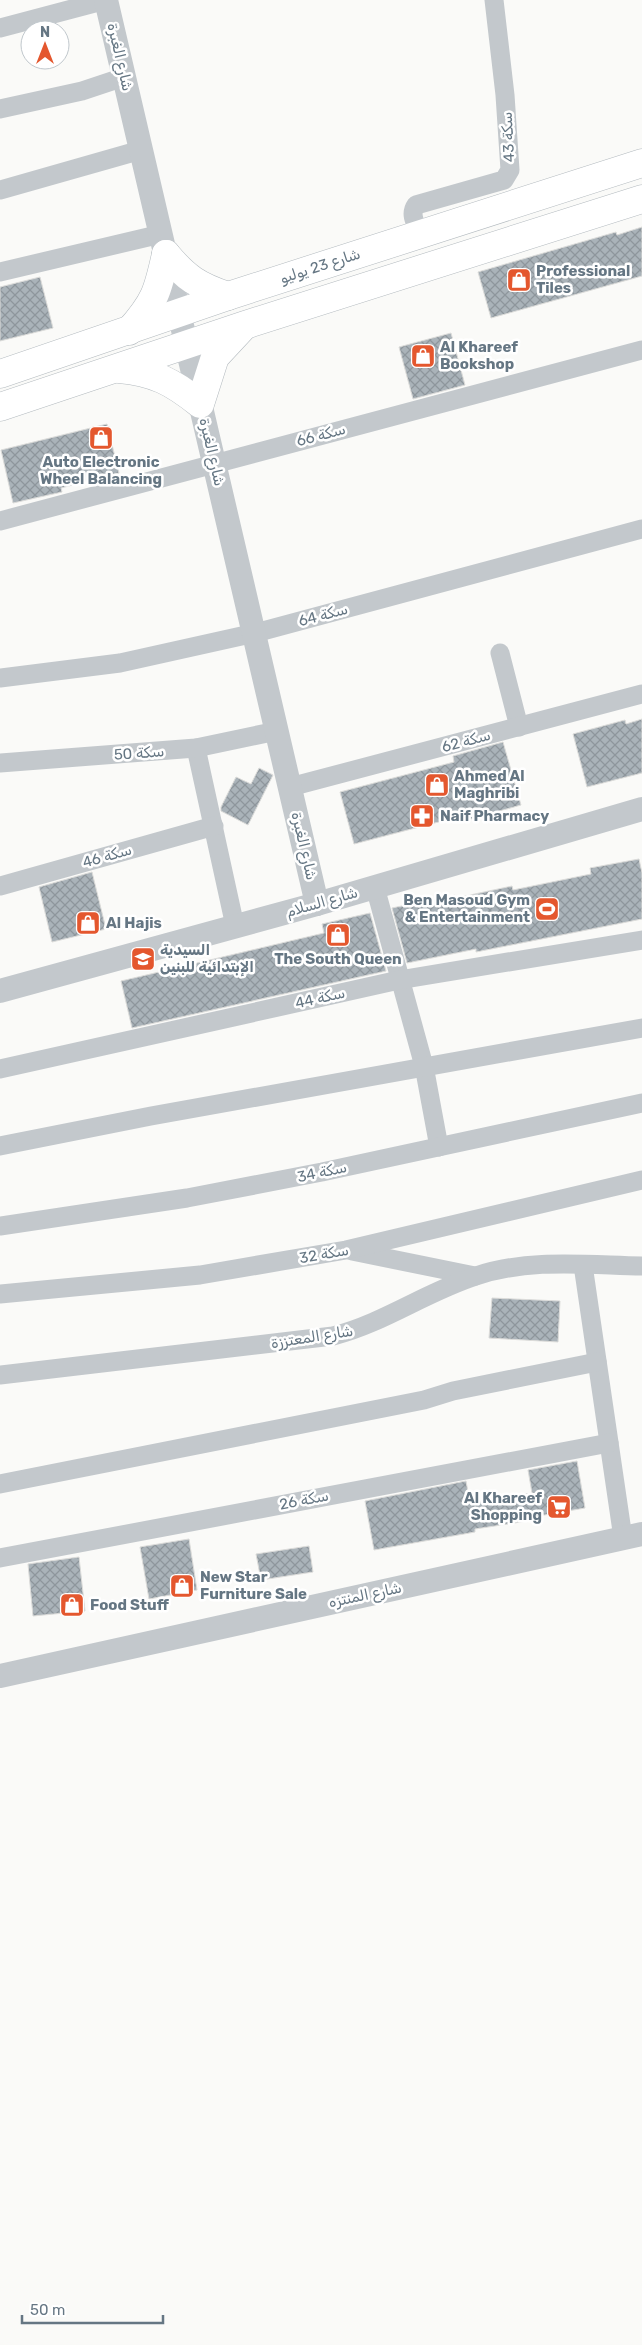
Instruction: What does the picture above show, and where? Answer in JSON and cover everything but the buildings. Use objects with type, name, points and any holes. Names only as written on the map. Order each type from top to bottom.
[{"type":"main road","name":"شارع 23 يوليو","points":[[0,374],[228,296],[642,163]]},
{"type":"main road","points":[[0,406],[245,325],[642,199]]},
{"type":"main road","points":[[163,244],[190,280],[202,288],[228,296]]},
{"type":"main road","points":[[129,330],[148,310],[159,287],[163,244]]},
{"type":"main road","points":[[115,369],[140,371],[162,378],[200,404],[215,357],[245,325]]},
{"type":"street","points":[[0,28],[106,0]]},
{"type":"street","name":"شارع الغبرة","points":[[106,0],[318,904]]},
{"type":"street","name":"سكة 43","points":[[421,234],[413,217],[413,210],[416,205],[504,180],[510,170],[505,95],[494,0]]},
{"type":"street","points":[[0,109],[82,91],[124,77]]},
{"type":"street","points":[[0,190],[141,150]]},
{"type":"street","points":[[0,272],[163,244]]},
{"type":"street","name":"سكة 66","points":[[0,521],[642,350]]},
{"type":"street","name":"سكة 64","points":[[0,678],[120,663],[255,633],[642,529]]},
{"type":"street","points":[[500,653],[519,726]]},
{"type":"street","name":"سكة 62","points":[[290,787],[642,694]]},
{"type":"street","name":"سكة 50","points":[[0,763],[196,748],[277,731]]},
{"type":"street","points":[[196,748],[235,926]]},
{"type":"street","name":"شارع السلام","points":[[0,992],[318,904],[642,809]]},
{"type":"street","name":"سكة 46","points":[[0,886],[214,826]]},
{"type":"street","points":[[375,887],[424,1066],[439,1147]]},
{"type":"street","name":"سكة 44","points":[[0,1069],[399,980],[642,940]]},
{"type":"street","points":[[0,1146],[424,1066],[642,1028]]},
{"type":"street","name":"سكة 34","points":[[0,1226],[187,1198],[322,1172],[642,1102]]},
{"type":"street","name":"سكة 32","points":[[0,1294],[200,1275],[346,1250],[642,1180]]},
{"type":"street","points":[[346,1250],[476,1276]]},
{"type":"street","name":"شارع المعتززة","points":[[0,1375],[333,1336],[360,1329],[476,1276],[509,1267],[538,1264],[642,1266]]},
{"type":"street","points":[[583,1265],[609,1443],[632,1536]]},
{"type":"street","points":[[0,1484],[415,1402],[453,1391],[597,1362]]},
{"type":"street","name":"سكة 26","points":[[0,1558],[609,1443]]},
{"type":"street","name":"شارع المنتزه","points":[[0,1676],[632,1536]]},
{"type":"place","name":"Professional Tiles","points":[[519,280]]},
{"type":"place","name":"Al Khareef Bookshop","points":[[423,356]]},
{"type":"place","name":"Auto Electronic Wheel Balancing","points":[[101,438]]},
{"type":"place","name":"Ahmed Al Maghribi","points":[[437,785]]},
{"type":"place","name":"Naif Pharmacy","points":[[422,816]]},
{"type":"place","name":"Ben Masoud Gym & Entertainment","points":[[547,909]]},
{"type":"place","name":"Al Hajis","points":[[88,923]]},
{"type":"place","name":"The South Queen","points":[[338,935]]},
{"type":"place","name":"السيدية الإبتدائية للبنين","points":[[143,959]]},
{"type":"place","name":"Al Khareef Shopping","points":[[559,1507]]},
{"type":"place","name":"New Star Furniture Sale","points":[[182,1586]]},
{"type":"place","name":"Food Stuff","points":[[72,1605]]}]
